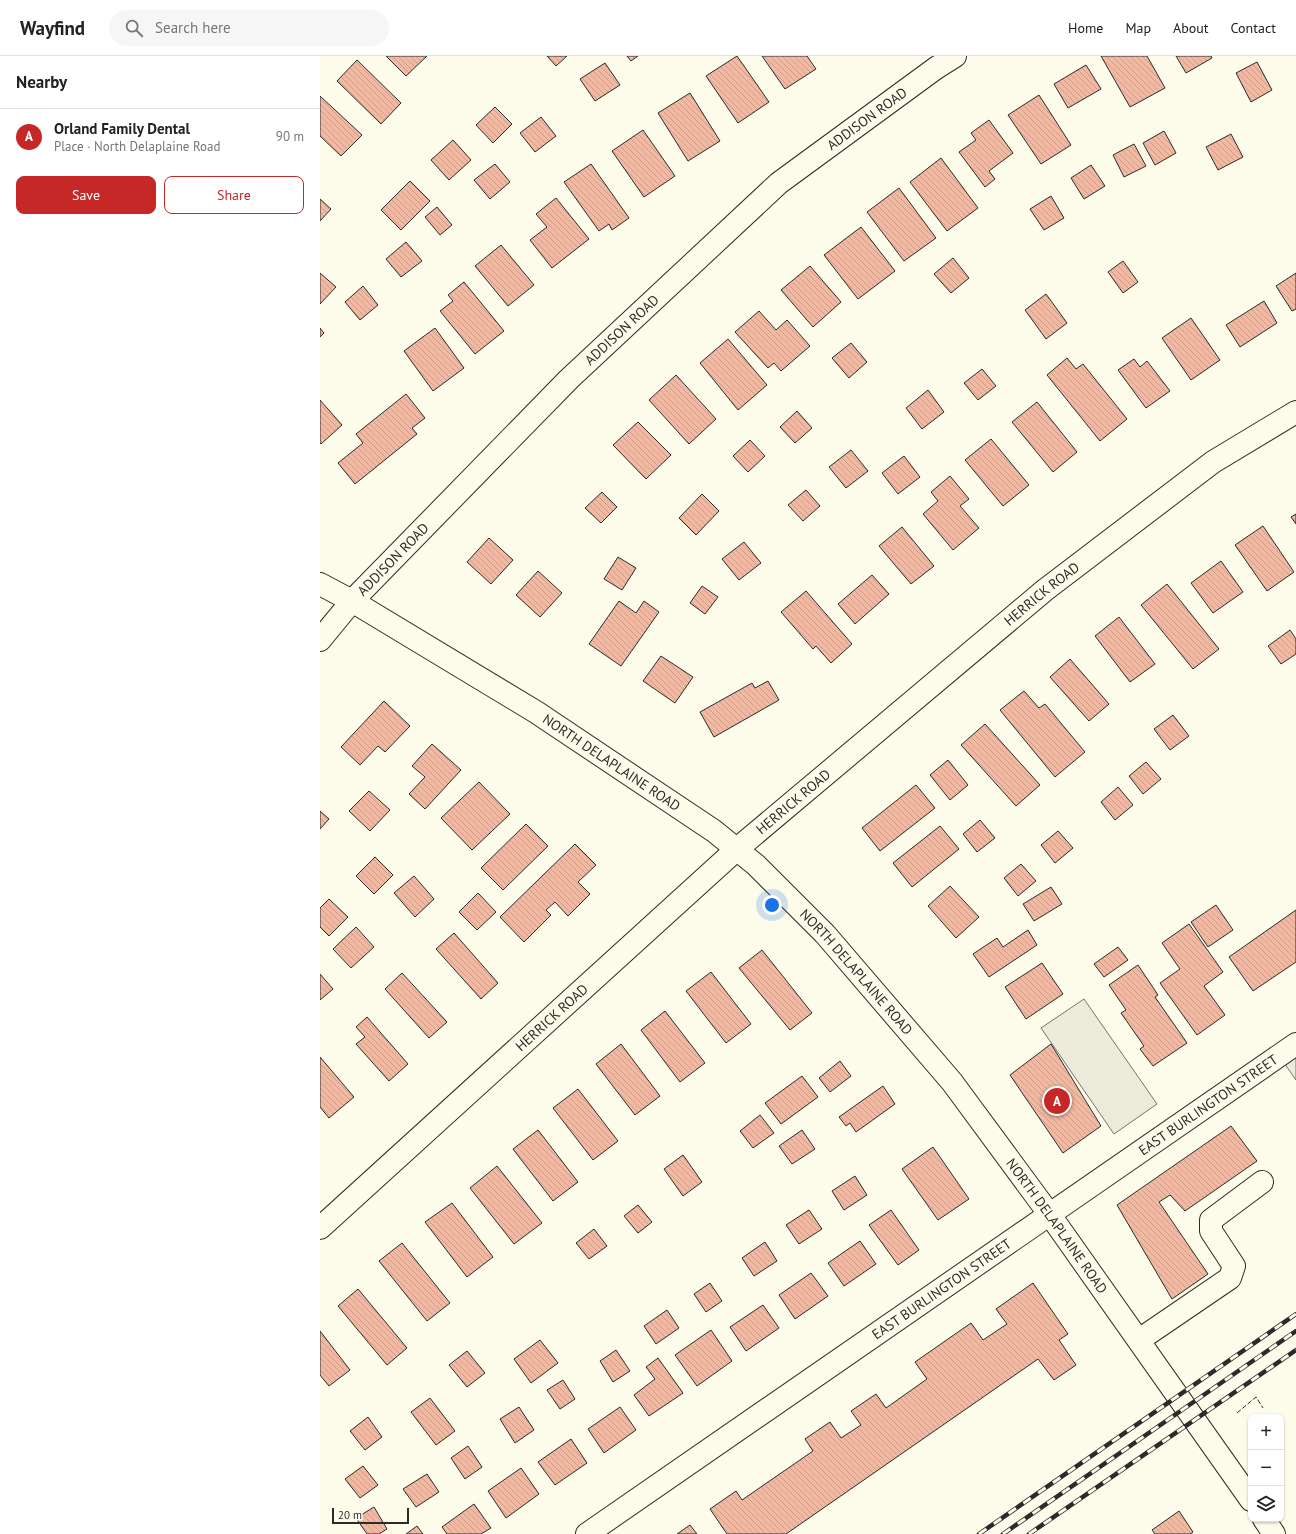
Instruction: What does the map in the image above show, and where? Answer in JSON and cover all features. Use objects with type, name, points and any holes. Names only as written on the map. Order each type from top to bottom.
[{"type":"street","name":"ADDISON ROAD","points":[[320,640],[352,601],[569,379],[779,183],[936,68],[955,56]]},
{"type":"street","name":"HERRICK ROAD","points":[[320,1228],[737,849],[1045,590],[1213,462],[1296,412]]},
{"type":"street","name":"NORTH DELAPLAINE ROAD","points":[[320,584],[352,601],[536,712],[714,831],[756,865],[825,934],[952,1082],[1050,1215],[1248,1496]]},
{"type":"street","name":"EAST BURLINGTON STREET","points":[[587,1534],[1296,1044]]},
{"type":"street","points":[[1139,1340],[1230,1278],[1234,1266],[1210,1231],[1211,1220],[1262,1182]]},
{"type":"street","points":[[1266,1522],[1274,1534]]},
{"type":"shaded area","points":[[1084,999],[1157,1104],[1114,1134],[1041,1028]]},
{"type":"shaded area","points":[[1296,1041],[1296,1080],[1277,1053]]},
{"type":"building","points":[[386,56],[427,56],[406,76]]},
{"type":"building","points":[[547,56],[567,56],[556,66]]},
{"type":"building","points":[[627,56],[638,56],[631,61]]},
{"type":"building","points":[[737,56],[769,102],[738,123],[706,76]]},
{"type":"building","points":[[762,56],[807,56],[816,69],[785,89]]},
{"type":"building","points":[[1101,56],[1147,56],[1165,88],[1130,107]]},
{"type":"building","points":[[1176,56],[1211,56],[1212,58],[1186,73]]},
{"type":"building","points":[[357,60],[401,103],[381,124],[337,81]]},
{"type":"building","points":[[1257,62],[1272,90],[1251,102],[1236,73]]},
{"type":"building","points":[[605,63],[620,85],[595,101],[580,79]]},
{"type":"building","points":[[1086,65],[1101,89],[1068,108],[1054,84]]},
{"type":"building","points":[[690,93],[720,141],[688,161],[658,113]]},
{"type":"building","points":[[1039,95],[1071,145],[1041,164],[1008,115]]},
{"type":"building","points":[[320,96],[362,135],[341,156],[320,136]]},
{"type":"building","points":[[495,107],[512,124],[493,143],[476,125]]},
{"type":"building","points":[[541,117],[556,136],[535,152],[520,133]]},
{"type":"building","points":[[989,120],[1013,153],[989,171],[995,179],[985,187],[959,152],[976,140],[971,133]]},
{"type":"building","points":[[643,130],[675,176],[644,197],[612,151]]},
{"type":"building","points":[[1164,131],[1176,153],[1155,165],[1143,143]]},
{"type":"building","points":[[1231,134],[1243,157],[1218,170],[1206,147]]},
{"type":"building","points":[[453,140],[471,160],[449,180],[431,160]]},
{"type":"building","points":[[1134,144],[1146,166],[1124,177],[1113,155]]},
{"type":"building","points":[[941,158],[978,208],[947,231],[910,182]]},
{"type":"building","points":[[495,164],[510,182],[490,199],[474,180]]},
{"type":"building","points":[[591,164],[629,218],[612,230],[609,224],[599,231],[564,182]]},
{"type":"building","points":[[1091,165],[1105,186],[1084,199],[1071,178]]},
{"type":"building","points":[[410,181],[430,201],[401,230],[381,210]]},
{"type":"building","points":[[899,188],[936,238],[904,261],[867,212]]},
{"type":"building","points":[[1051,196],[1064,218],[1044,230],[1030,209]]},
{"type":"building","points":[[556,198],[589,239],[552,268],[530,240],[547,227],[536,214]]},
{"type":"building","points":[[320,199],[331,209],[320,221]]},
{"type":"building","points":[[437,207],[452,225],[440,235],[425,217]]},
{"type":"building","points":[[861,227],[895,271],[858,299],[824,255]]},
{"type":"building","points":[[406,242],[422,261],[401,277],[386,259]]},
{"type":"building","points":[[501,245],[534,285],[508,306],[475,266]]},
{"type":"building","points":[[953,258],[969,278],[951,293],[934,274]]},
{"type":"building","points":[[1123,261],[1138,282],[1123,293],[1108,272]]},
{"type":"building","points":[[810,266],[841,302],[813,327],[781,290]]},
{"type":"building","points":[[320,273],[336,287],[320,304]]},
{"type":"building","points":[[1296,273],[1296,309],[1292,311],[1276,286]]},
{"type":"building","points":[[464,282],[504,331],[475,354],[440,311],[453,301],[448,295]]},
{"type":"building","points":[[363,286],[378,305],[360,320],[345,302]]},
{"type":"building","points":[[1046,294],[1067,323],[1046,339],[1025,310]]},
{"type":"building","points":[[1264,301],[1277,323],[1240,347],[1226,325]]},
{"type":"building","points":[[759,311],[776,330],[787,320],[810,346],[781,371],[774,363],[768,368],[735,332]]},
{"type":"building","points":[[1191,318],[1220,360],[1191,380],[1162,338]]},
{"type":"building","points":[[320,328],[324,333],[320,337]]},
{"type":"building","points":[[435,328],[464,368],[433,391],[404,351]]},
{"type":"building","points":[[728,339],[767,385],[738,410],[700,363]]},
{"type":"building","points":[[851,343],[867,362],[849,378],[832,358]]},
{"type":"building","points":[[1067,358],[1076,369],[1083,364],[1127,419],[1100,441],[1047,375]]},
{"type":"building","points":[[1134,359],[1140,367],[1147,361],[1170,391],[1146,408],[1118,370]]},
{"type":"building","points":[[982,369],[996,386],[978,400],[964,383]]},
{"type":"building","points":[[676,375],[716,419],[689,444],[649,400]]},
{"type":"building","points":[[928,390],[944,412],[922,429],[906,408]]},
{"type":"building","points":[[406,394],[425,418],[412,428],[417,434],[355,484],[338,463],[363,443],[356,434]]},
{"type":"building","points":[[320,400],[342,425],[321,444],[320,443]]},
{"type":"building","points":[[1037,402],[1077,452],[1053,472],[1012,422]]},
{"type":"building","points":[[797,411],[812,428],[795,443],[780,427]]},
{"type":"building","points":[[638,422],[671,455],[646,479],[613,445]]},
{"type":"building","points":[[991,439],[1029,485],[1003,506],[965,460]]},
{"type":"building","points":[[750,440],[765,456],[748,472],[733,456]]},
{"type":"building","points":[[851,450],[868,471],[846,488],[829,467]]},
{"type":"building","points":[[904,456],[920,477],[898,494],[882,473]]},
{"type":"building","points":[[950,476],[969,499],[960,506],[979,528],[953,550],[923,514],[938,501],[931,492]]},
{"type":"building","points":[[806,490],[820,506],[803,521],[788,505]]},
{"type":"building","points":[[602,492],[617,507],[601,523],[585,508]]},
{"type":"building","points":[[702,494],[719,511],[696,535],[679,518]]},
{"type":"building","points":[[1296,514],[1296,524],[1291,517]]},
{"type":"building","points":[[1263,526],[1294,572],[1267,591],[1235,545]]},
{"type":"building","points":[[902,527],[934,566],[911,584],[879,546]]},
{"type":"building","points":[[489,538],[513,560],[491,584],[467,562]]},
{"type":"building","points":[[744,542],[761,563],[739,580],[722,559]]},
{"type":"building","points":[[618,557],[636,568],[622,590],[604,579]]},
{"type":"building","points":[[1221,561],[1243,592],[1213,613],[1191,583]]},
{"type":"building","points":[[538,571],[562,593],[540,617],[516,595]]},
{"type":"building","points":[[872,575],[889,594],[855,624],[838,604]]},
{"type":"building","points":[[1167,584],[1219,649],[1193,669],[1141,605]]},
{"type":"building","points":[[702,586],[718,597],[705,614],[690,603]]},
{"type":"building","points":[[806,591],[852,644],[831,663],[816,646],[813,649],[781,612]]},
{"type":"building","points":[[619,601],[636,613],[644,601],[659,612],[621,666],[589,644]]},
{"type":"building","points":[[1119,617],[1155,664],[1130,682],[1095,636]]},
{"type":"building","points":[[1290,630],[1296,639],[1296,654],[1281,664],[1268,646]]},
{"type":"building","points":[[661,656],[693,677],[675,703],[643,681]]},
{"type":"building","points":[[1070,659],[1109,704],[1089,721],[1050,677]]},
{"type":"building","points":[[768,681],[779,700],[714,737],[700,712],[752,683],[755,688]]},
{"type":"building","points":[[1024,691],[1039,708],[1045,704],[1085,752],[1055,777],[1000,710]]},
{"type":"building","points":[[384,701],[410,726],[385,752],[378,746],[360,765],[341,747]]},
{"type":"building","points":[[1173,715],[1189,736],[1170,750],[1154,729]]},
{"type":"building","points":[[985,724],[1040,785],[1016,806],[961,745]]},
{"type":"building","points":[[432,744],[461,770],[425,809],[409,794],[425,777],[412,766]]},
{"type":"building","points":[[948,760],[968,785],[950,800],[930,775]]},
{"type":"building","points":[[1146,762],[1161,779],[1143,794],[1129,776]]},
{"type":"building","points":[[479,782],[510,814],[472,850],[441,818]]},
{"type":"building","points":[[916,785],[935,808],[880,851],[862,828]]},
{"type":"building","points":[[1118,787],[1133,805],[1115,820],[1101,802]]},
{"type":"building","points":[[369,791],[390,810],[370,831],[349,811]]},
{"type":"building","points":[[320,811],[329,819],[320,829]]},
{"type":"building","points":[[980,820],[995,838],[977,852],[963,834]]},
{"type":"building","points":[[526,824],[548,846],[503,890],[481,868]]},
{"type":"building","points":[[940,826],[959,849],[912,887],[893,863]]},
{"type":"building","points":[[1058,831],[1073,848],[1055,863],[1041,845]]},
{"type":"building","points":[[575,844],[596,865],[578,882],[590,894],[568,916],[555,902],[546,910],[551,915],[524,942],[500,917]]},
{"type":"building","points":[[375,857],[393,875],[374,894],[356,876]]},
{"type":"building","points":[[1021,864],[1036,881],[1018,896],[1004,878]]},
{"type":"building","points":[[414,876],[434,899],[415,917],[394,893]]},
{"type":"building","points":[[950,886],[979,917],[956,938],[928,906]]},
{"type":"building","points":[[1051,887],[1062,904],[1034,921],[1023,904]]},
{"type":"building","points":[[478,893],[496,912],[477,930],[459,912]]},
{"type":"building","points":[[329,899],[348,917],[329,936],[320,927],[320,908]]},
{"type":"building","points":[[1216,905],[1233,930],[1208,947],[1191,922]]},
{"type":"building","points":[[1296,910],[1296,962],[1253,991],[1229,957]]},
{"type":"building","points":[[1189,924],[1223,972],[1204,986],[1225,1015],[1197,1035],[1160,983],[1180,969],[1162,943]]},
{"type":"building","points":[[356,927],[374,947],[351,968],[333,949]]},
{"type":"building","points":[[1028,930],[1037,945],[989,977],[973,954],[997,938],[1003,947]]},
{"type":"building","points":[[454,933],[498,983],[481,999],[436,949]]},
{"type":"building","points":[[1118,947],[1128,960],[1104,977],[1094,964]]},
{"type":"building","points":[[762,950],[812,1013],[790,1030],[739,968]]},
{"type":"building","points":[[1042,963],[1063,994],[1026,1019],[1005,987]]},
{"type":"building","points":[[1138,965],[1158,995],[1155,997],[1187,1043],[1153,1066],[1140,1049],[1144,1046],[1121,1013],[1126,1010],[1109,985]]},
{"type":"building","points":[[711,972],[751,1024],[726,1043],[686,991]]},
{"type":"building","points":[[402,973],[447,1022],[429,1038],[385,989]]},
{"type":"building","points":[[320,974],[333,989],[320,1000]]},
{"type":"building","points":[[665,1011],[705,1063],[680,1082],[641,1030]]},
{"type":"building","points":[[367,1017],[408,1064],[389,1081],[356,1044],[365,1037],[356,1027]]},
{"type":"building","points":[[621,1044],[660,1096],[635,1115],[596,1064]]},
{"type":"building","points":[[1051,1044],[1101,1126],[1063,1153],[1010,1075]]},
{"type":"building","points":[[320,1057],[354,1097],[329,1118],[320,1107]]},
{"type":"building","points":[[840,1061],[851,1076],[830,1092],[819,1078]]},
{"type":"building","points":[[802,1076],[818,1097],[781,1124],[765,1103]]},
{"type":"building","points":[[883,1086],[895,1104],[856,1132],[850,1123],[846,1126],[839,1117]]},
{"type":"building","points":[[578,1089],[618,1141],[593,1160],[553,1108]]},
{"type":"building","points":[[760,1115],[774,1133],[753,1148],[740,1131]]},
{"type":"building","points":[[1231,1126],[1257,1161],[1185,1211],[1170,1195],[1159,1202],[1208,1274],[1172,1299],[1117,1205]]},
{"type":"building","points":[[538,1130],[578,1182],[553,1201],[513,1149]]},
{"type":"building","points":[[802,1130],[815,1149],[792,1164],[779,1146]]},
{"type":"building","points":[[933,1147],[969,1199],[938,1220],[902,1169]]},
{"type":"building","points":[[683,1155],[702,1182],[683,1196],[664,1169]]},
{"type":"building","points":[[497,1166],[542,1223],[514,1244],[470,1188]]},
{"type":"building","points":[[855,1176],[867,1195],[844,1210],[832,1191]]},
{"type":"building","points":[[452,1203],[493,1257],[467,1277],[425,1222]]},
{"type":"building","points":[[638,1205],[652,1222],[638,1233],[624,1216]]},
{"type":"building","points":[[809,1210],[822,1229],[799,1244],[786,1225]]},
{"type":"building","points":[[891,1210],[919,1250],[898,1265],[869,1225]]},
{"type":"building","points":[[594,1229],[607,1246],[589,1259],[576,1243]]},
{"type":"building","points":[[860,1241],[876,1264],[844,1286],[828,1263]]},
{"type":"building","points":[[765,1242],[777,1261],[754,1276],[742,1258]]},
{"type":"building","points":[[402,1243],[450,1303],[427,1321],[379,1261]]},
{"type":"building","points":[[811,1273],[828,1296],[795,1319],[779,1295]]},
{"type":"building","points":[[710,1283],[722,1301],[706,1312],[694,1294]]},
{"type":"building","points":[[1033,1283],[1068,1334],[1059,1340],[1076,1365],[1054,1380],[1038,1359],[786,1534],[727,1534],[710,1509],[736,1491],[742,1500],[813,1451],[805,1439],[830,1422],[841,1438],[861,1425],[851,1411],[876,1394],[886,1408],[927,1379],[915,1362],[971,1323],[983,1340],[1007,1324],[996,1309]]},
{"type":"building","points":[[358,1289],[407,1348],[387,1365],[338,1306]]},
{"type":"building","points":[[763,1305],[779,1328],[746,1351],[730,1327]]},
{"type":"building","points":[[667,1310],[679,1328],[656,1344],[644,1326]]},
{"type":"building","points":[[711,1330],[732,1361],[697,1386],[675,1355]]},
{"type":"building","points":[[320,1331],[350,1370],[329,1386],[320,1375]]},
{"type":"building","points":[[540,1340],[558,1363],[531,1383],[514,1359]]},
{"type":"building","points":[[616,1350],[630,1371],[613,1382],[600,1361]]},
{"type":"building","points":[[467,1351],[485,1373],[467,1387],[449,1365]]},
{"type":"building","points":[[658,1358],[683,1393],[649,1416],[634,1395],[655,1379],[646,1367]]},
{"type":"building","points":[[563,1380],[575,1399],[560,1409],[547,1390]]},
{"type":"building","points":[[430,1398],[455,1431],[436,1445],[411,1412]]},
{"type":"building","points":[[519,1407],[534,1430],[515,1443],[500,1419]]},
{"type":"building","points":[[620,1407],[636,1430],[604,1453],[588,1429]]},
{"type":"building","points":[[368,1417],[382,1437],[365,1450],[350,1431]]},
{"type":"building","points":[[571,1439],[587,1463],[555,1485],[538,1462]]},
{"type":"building","points":[[468,1446],[482,1467],[465,1479],[451,1458]]},
{"type":"building","points":[[363,1466],[378,1485],[360,1498],[345,1479]]},
{"type":"building","points":[[521,1468],[539,1494],[506,1518],[488,1491]]},
{"type":"building","points":[[427,1474],[439,1492],[416,1507],[403,1489]]},
{"type":"building","points":[[474,1504],[491,1528],[481,1534],[447,1534],[442,1527]]},
{"type":"building","points":[[374,1507],[387,1529],[379,1534],[367,1534],[356,1518]]},
{"type":"building","points":[[1179,1511],[1193,1532],[1190,1534],[1155,1534],[1152,1530]]},
{"type":"building","points":[[690,1525],[697,1534],[677,1534]]},
{"type":"building","points":[[417,1526],[423,1534],[406,1534]]},
{"type":"railway","points":[[979,1534],[1296,1314]]},
{"type":"railway","points":[[1003,1534],[1296,1331]]},
{"type":"railway","points":[[1029,1534],[1296,1350]]},
{"type":"fence","points":[[1237,1413],[1256,1397],[1263,1408]]},
{"type":"place","name":"Orland Family Dental","points":[[1057,1101]]}]
